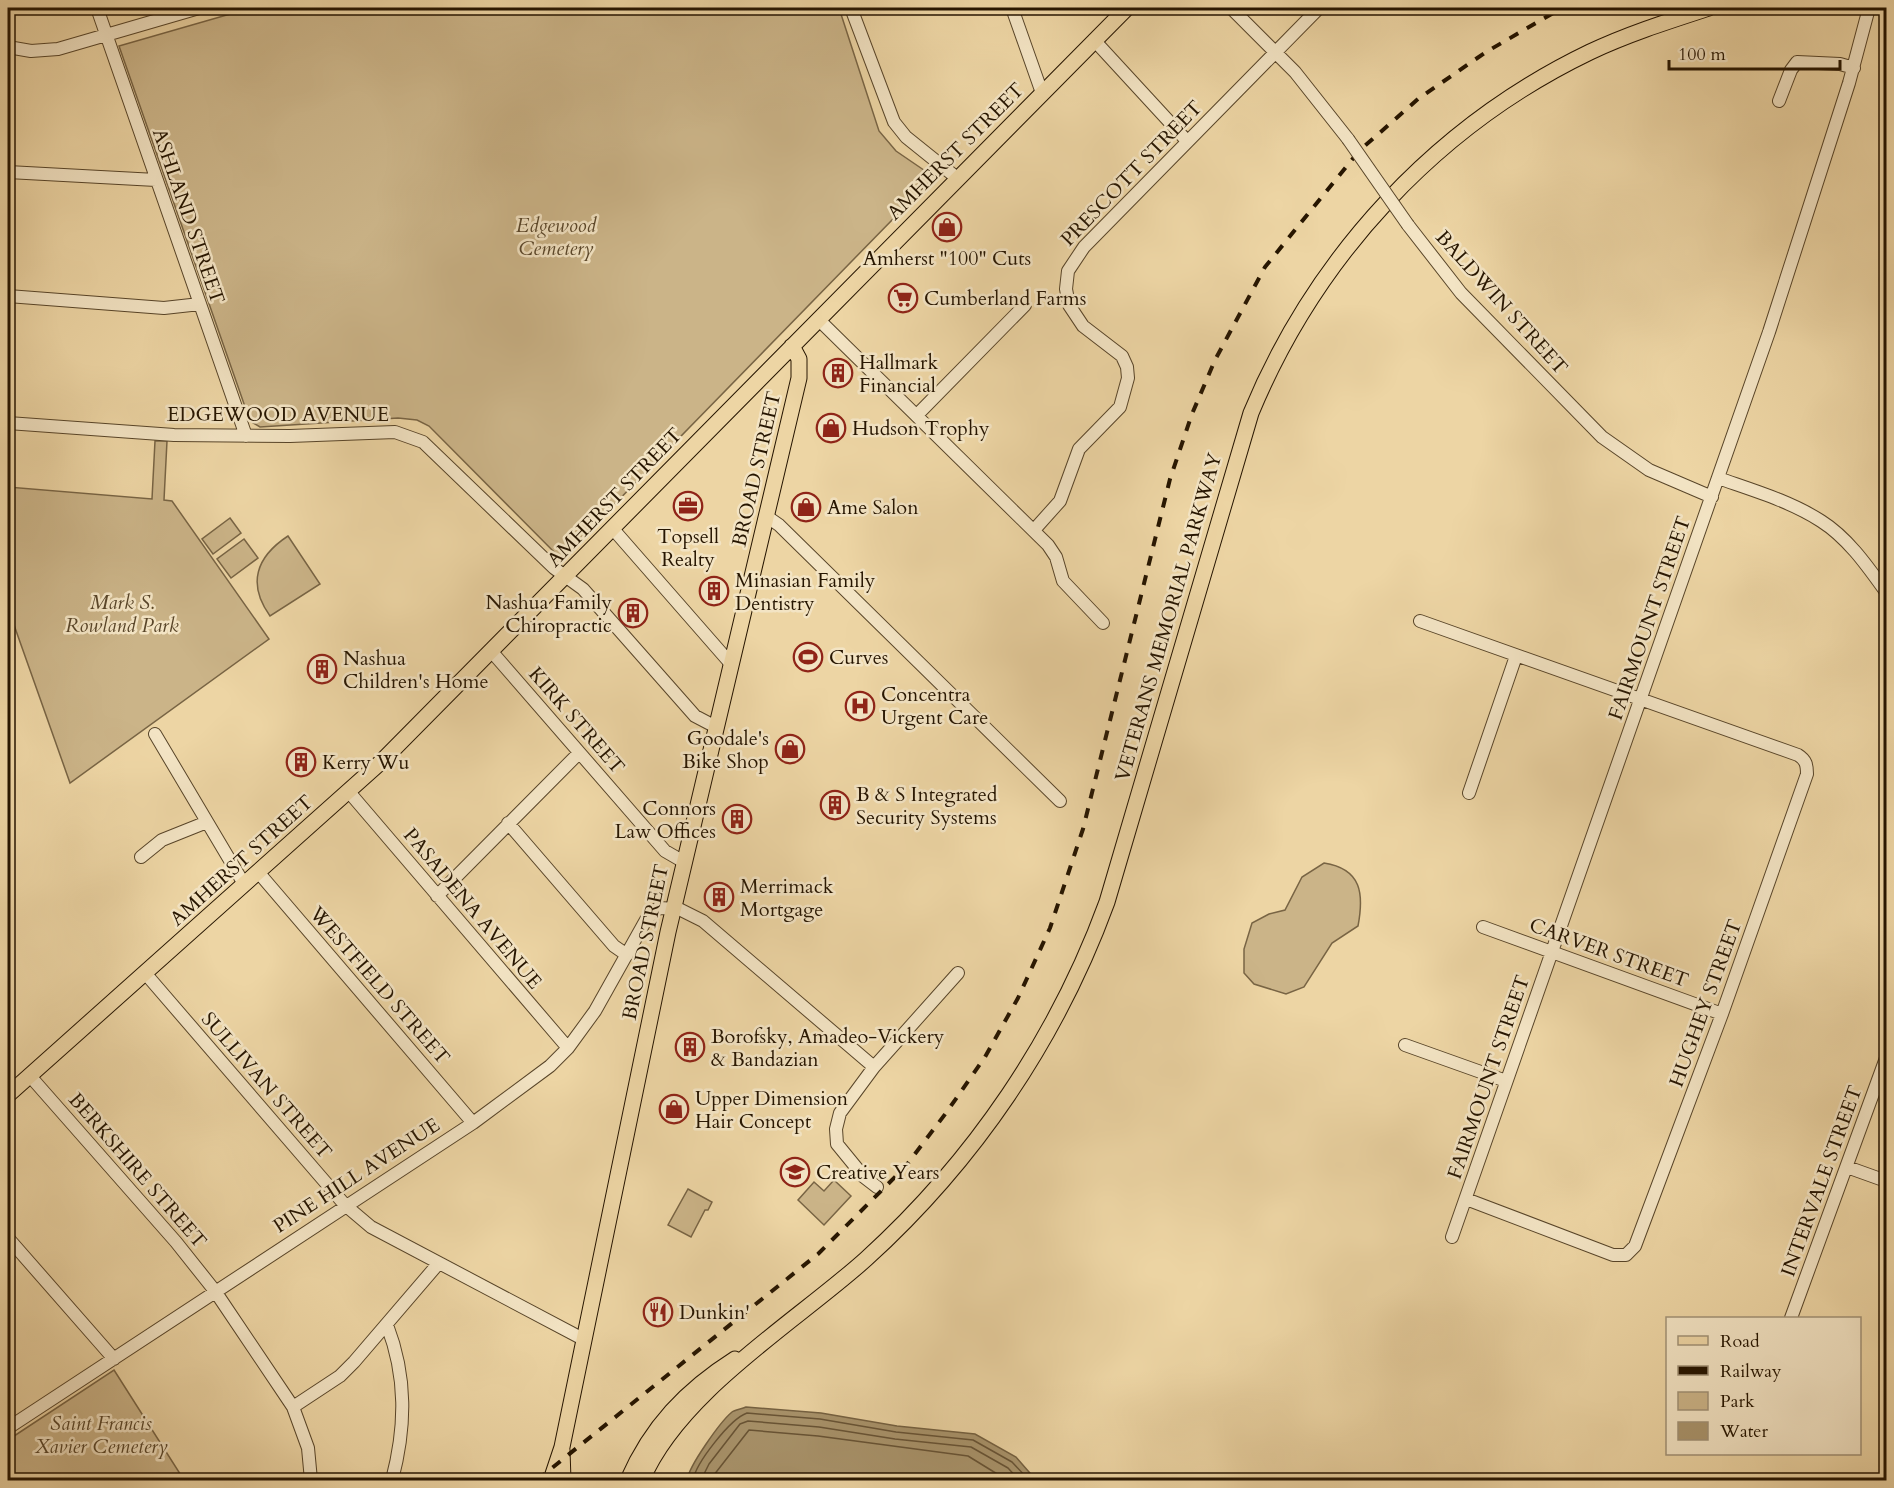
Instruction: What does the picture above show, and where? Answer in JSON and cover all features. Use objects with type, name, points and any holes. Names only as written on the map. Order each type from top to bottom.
[{"type":"main road","name":"AMHERST STREET","points":[[8,1095],[349,792],[492,652],[1127,8]]},
{"type":"main road","name":"VETERANS MEMORIAL PARKWAY","points":[[642,1480],[657,1452],[676,1425],[768,1339],[849,1275],[898,1229],[937,1187],[1000,1107],[1056,1016],[1091,942],[1118,869],[1251,413],[1287,339],[1337,260],[1366,224],[1407,180],[1491,111],[1542,78],[1601,47],[1709,8]]},
{"type":"main road","name":"BROAD STREET","points":[[551,1480],[562,1447],[582,1339],[684,862],[799,378],[799,359],[792,346]]},
{"type":"main road","name":"VETERANS MEMORIAL PARKWAY","points":[[628,1480],[652,1435],[682,1398],[707,1377],[768,1339]]},
{"type":"main road","name":"BROAD STREET","points":[[562,1447],[563,1480]]},
{"type":"street","name":"ASHLAND STREET","points":[[97,8],[246,436]]},
{"type":"street","points":[[8,47],[31,51],[51,50],[199,8]]},
{"type":"street","points":[[851,8],[894,122],[906,137],[957,178]]},
{"type":"street","points":[[1012,8],[1042,93]]},
{"type":"street","name":"BALDWIN STREET","points":[[1231,8],[1276,52],[1314,94],[1408,225],[1461,293],[1602,437],[1649,470],[1712,497]]},
{"type":"street","name":"PRESCOTT STREET","points":[[1034,530],[1060,501],[1079,448],[1115,414],[1128,378],[1127,367],[1122,356],[1083,326],[1071,310],[1066,289],[1071,266],[1084,247],[1320,8]]},
{"type":"street","name":"FAIRMOUNT STREET","points":[[1452,1237],[1789,272],[1854,68],[1869,8]]},
{"type":"street","points":[[1094,40],[1187,141]]},
{"type":"street","points":[[1779,101],[1791,70],[1797,62],[1840,64],[1854,68]]},
{"type":"street","points":[[8,172],[156,180]]},
{"type":"street","points":[[8,296],[164,308],[200,304]]},
{"type":"street","points":[[916,415],[1025,305]]},
{"type":"street","points":[[818,319],[1054,551],[1064,581],[1103,623]]},
{"type":"street","name":"EDGEWOOD AVENUE","points":[[8,423],[174,435],[246,436],[382,432],[415,437],[423,442],[554,568],[583,589],[695,716],[716,727]]},
{"type":"street","points":[[1718,478],[1799,509],[1822,521],[1842,538],[1887,592]]},
{"type":"street","points":[[766,516],[779,525],[1060,801]]},
{"type":"street","points":[[613,529],[731,664]]},
{"type":"street","points":[[1420,621],[1641,699]]},
{"type":"street","name":"KIRK STREET","points":[[492,652],[665,851],[684,862]]},
{"type":"street","points":[[1470,793],[1516,656]]},
{"type":"street","name":"HUGHEY STREET","points":[[1466,1199],[1613,1255],[1626,1255],[1641,1235],[1807,774],[1805,760],[1798,754],[1641,699]]},
{"type":"street","points":[[155,734],[244,884]]},
{"type":"street","points":[[437,896],[579,753]]},
{"type":"street","name":"PASADENA AVENUE","points":[[349,792],[568,1048]]},
{"type":"street","points":[[141,857],[162,840],[207,822]]},
{"type":"street","points":[[508,823],[615,946],[627,955]]},
{"type":"street","name":"WESTFIELD STREET","points":[[258,872],[473,1123]]},
{"type":"street","name":"PINE HILL AVENUE","points":[[8,1428],[473,1123],[550,1066],[568,1048],[600,1003],[651,914],[662,907],[674,908]]},
{"type":"street","points":[[674,908],[703,921],[874,1066]]},
{"type":"street","name":"CARVER STREET","points":[[1483,927],[1722,1014]]},
{"type":"street","points":[[877,1187],[837,1144],[836,1129],[840,1113],[874,1066],[958,973]]},
{"type":"street","name":"SULLIVAN STREET","points":[[145,974],[345,1205],[371,1227],[582,1339]]},
{"type":"street","points":[[1405,1045],[1506,1081]]},
{"type":"street","name":"INTERVALE STREET","points":[[1791,1317],[1887,1058]]},
{"type":"street","name":"BERKSHIRE STREET","points":[[30,1076],[176,1242],[215,1291],[292,1407],[308,1449],[311,1480]]},
{"type":"street","points":[[1847,1167],[1887,1181]]},
{"type":"street","points":[[8,1238],[114,1359]]},
{"type":"street","points":[[292,1407],[340,1376],[438,1264]]},
{"type":"street","points":[[387,1325],[397,1349],[404,1394],[401,1442],[392,1480]]},
{"type":"green space","name":"Edgewood Cemetery","points":[[251,8],[839,8],[879,131],[896,151],[934,177],[561,559],[429,426],[417,420],[398,418],[260,427],[250,421],[119,46]]},
{"type":"green space","name":"Mark S. Rowland Park","points":[[155,441],[167,441],[164,500],[172,501],[269,639],[70,783],[8,608],[8,487],[152,499]]},
{"type":"green space","points":[[230,518],[241,533],[213,554],[202,539]]},
{"type":"green space","points":[[288,536],[320,584],[270,616],[259,593],[258,572],[268,553]]},
{"type":"green space","points":[[244,539],[258,558],[231,578],[217,559]]},
{"type":"green space","points":[[1324,863],[1337,866],[1353,877],[1361,903],[1358,926],[1332,943],[1304,987],[1286,994],[1254,984],[1244,973],[1244,949],[1252,923],[1269,914],[1285,910],[1302,877]]},
{"type":"green space","points":[[834,1180],[851,1196],[824,1225],[798,1200],[814,1182],[824,1191]]},
{"type":"green space","points":[[688,1189],[712,1202],[708,1210],[705,1210],[691,1237],[668,1225]]},
{"type":"green space","name":"Saint Francis Xavier Cemetery","points":[[114,1370],[184,1480],[8,1480],[8,1440]]},
{"type":"water","points":[[1886,227],[1886,314],[1882,304],[1880,282]]},
{"type":"water","points":[[746,1407],[821,1413],[897,1426],[975,1434],[1016,1457],[1036,1480],[687,1480],[699,1455],[720,1425],[732,1412]]},
{"type":"railway","points":[[537,1480],[818,1254],[905,1167],[985,1057],[1018,998],[1050,928],[1083,829],[1170,479],[1192,414],[1215,360],[1265,267],[1359,151],[1418,99],[1486,52],[1562,8]]},
{"type":"place","name":"Amherst \"100\" Cuts","points":[[947,227]]},
{"type":"place","name":"Cumberland Farms","points":[[903,298]]},
{"type":"place","name":"Hallmark Financial","points":[[838,373]]},
{"type":"place","name":"Hudson Trophy","points":[[831,428]]},
{"type":"place","name":"Topsell Realty","points":[[688,506]]},
{"type":"place","name":"Ame Salon","points":[[806,507]]},
{"type":"place","name":"Minasian Family Dentistry","points":[[714,591]]},
{"type":"place","name":"Nashua Family Chiropractic","points":[[633,613]]},
{"type":"place","name":"Curves","points":[[808,657]]},
{"type":"place","name":"Nashua Children's Home","points":[[322,669]]},
{"type":"place","name":"Concentra Urgent Care","points":[[860,706]]},
{"type":"place","name":"Goodale's Bike Shop","points":[[790,749]]},
{"type":"place","name":"Kerry Wu","points":[[301,762]]},
{"type":"place","name":"B & S Integrated Security Systems","points":[[835,805]]},
{"type":"place","name":"Connors Law Offices","points":[[737,819]]},
{"type":"place","name":"Merrimack Mortgage","points":[[719,897]]},
{"type":"place","name":"Borofsky, Amadeo-Vickery & Bandazian","points":[[690,1047]]},
{"type":"place","name":"Upper Dimension Hair Concept","points":[[674,1109]]},
{"type":"place","name":"Creative Years","points":[[795,1172]]},
{"type":"place","name":"Dunkin'","points":[[658,1312]]}]
